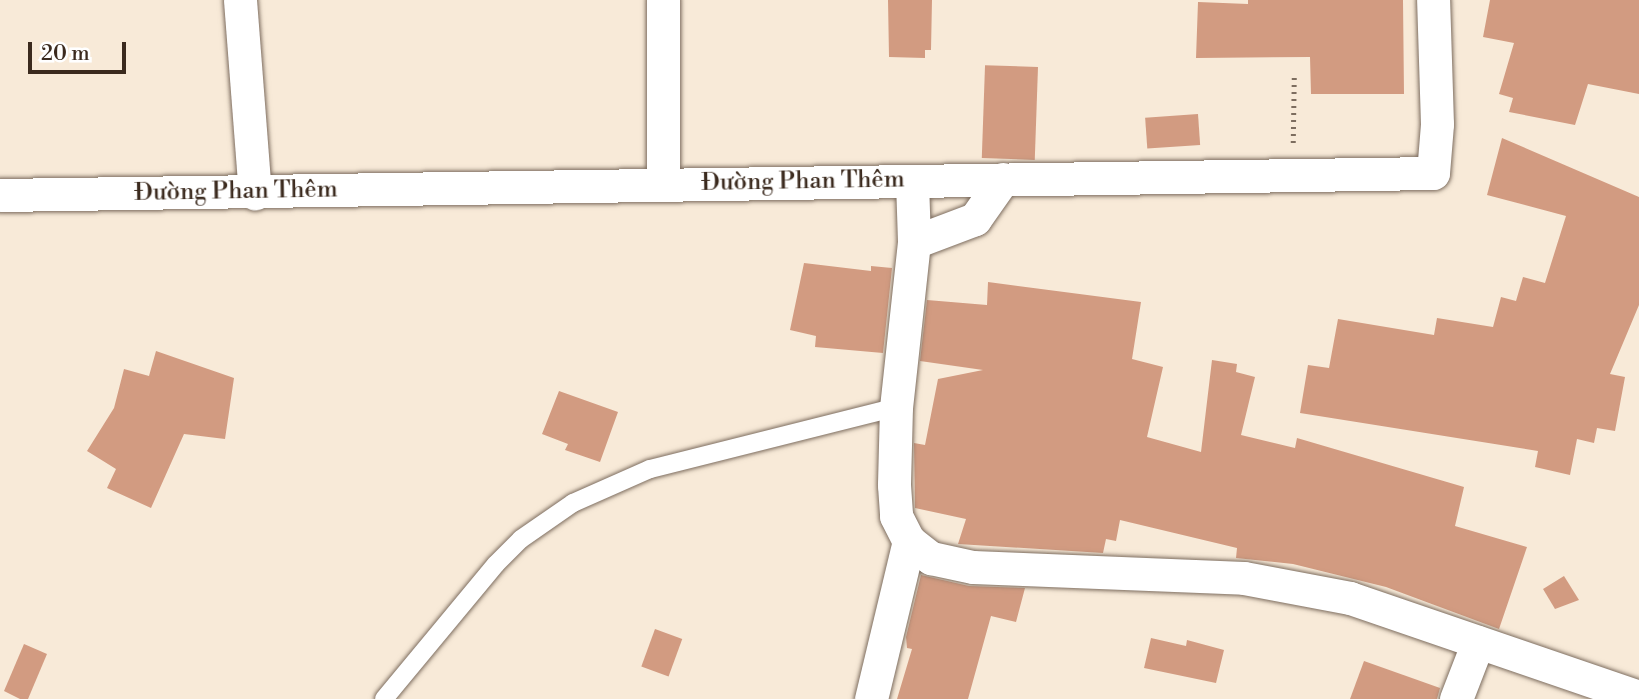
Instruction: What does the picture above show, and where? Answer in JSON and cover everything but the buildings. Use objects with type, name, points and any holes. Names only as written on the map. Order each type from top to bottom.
[{"type":"street","points":[[240,0],[255,193]]},
{"type":"street","points":[[663,0],[663,184]]},
{"type":"street","name":"Đường Phan Thêm","points":[[0,195],[1433,173],[1437,124],[1433,0]]},
{"type":"street","points":[[914,242],[975,219],[1003,179]]},
{"type":"street","points":[[912,181],[914,242],[896,407],[896,516],[909,541],[931,558],[973,567],[1244,578],[1350,598],[1639,696]]},
{"type":"street","points":[[871,699],[909,541]]},
{"type":"street","points":[[1456,699],[1478,642]]},
{"type":"lane","points":[[384,699],[520,539],[573,503],[650,469],[896,407]]},
{"type":"path","points":[[1292,175],[1294,77]]}]
